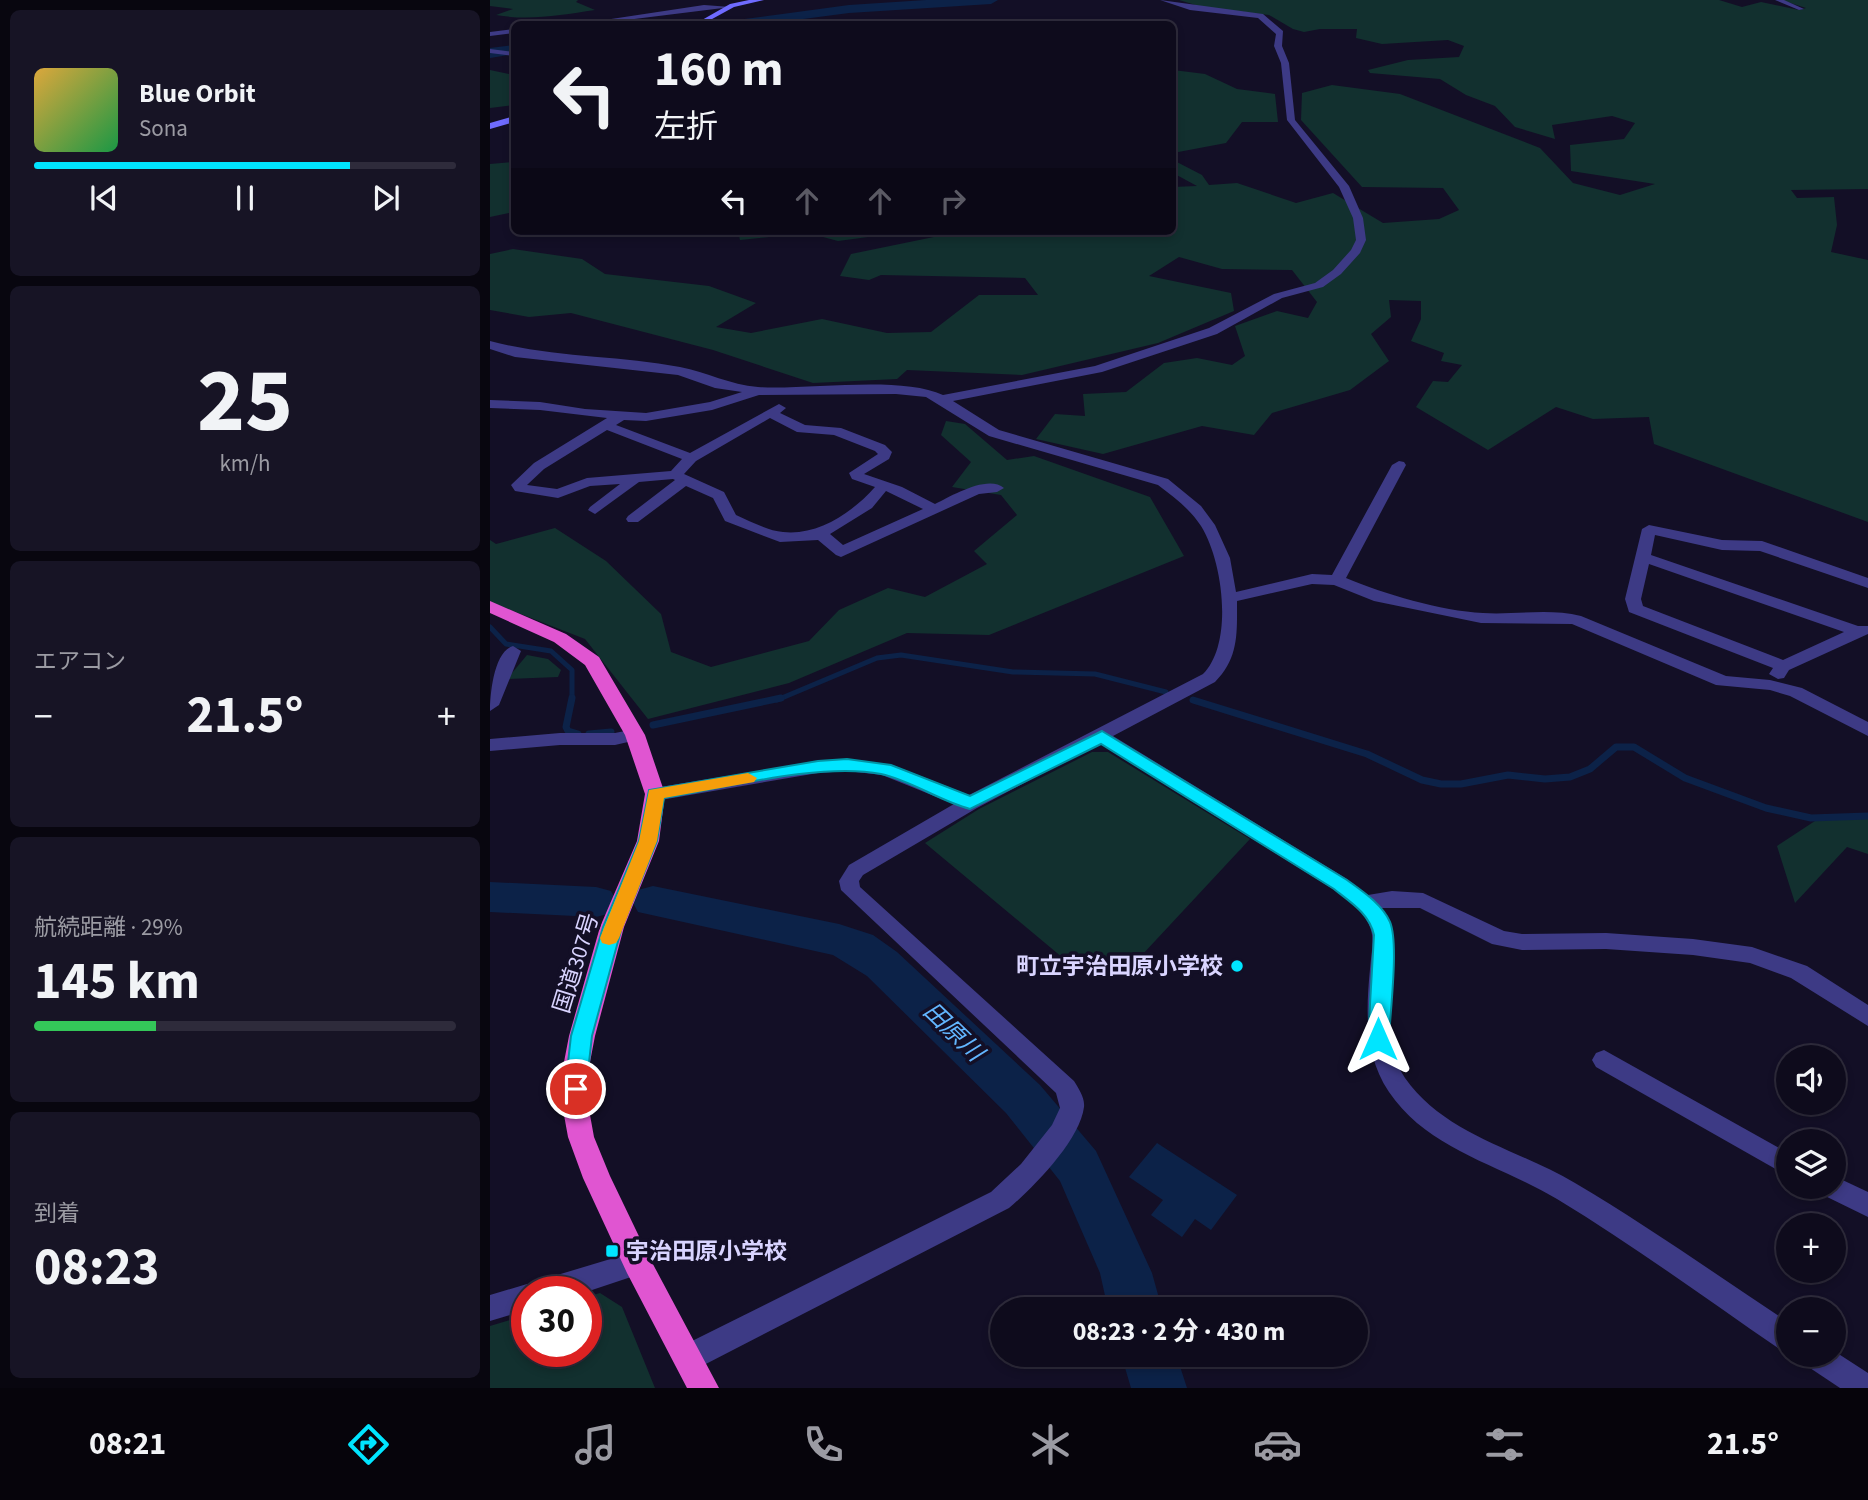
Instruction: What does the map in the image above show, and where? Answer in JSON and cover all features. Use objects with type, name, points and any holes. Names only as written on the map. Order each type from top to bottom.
[{"type":"highway","name":"国道307号","points":[[490,606],[560,638],[592,661],[635,735],[656,794],[648,841],[612,927],[582,1036],[576,1089],[577,1115],[588,1158],[637,1263],[690,1357],[704,1388]]},
{"type":"main road","points":[[704,21],[728,7],[761,0]]},
{"type":"main road","points":[[490,126],[511,120]]},
{"type":"street","points":[[942,398],[1098,369],[1213,331],[1278,296],[1320,284],[1337,272],[1356,251],[1361,240],[1356,208],[1344,186],[1291,120],[1285,63],[1278,46],[1280,33],[1259,16],[1190,8],[1163,0]]},
{"type":"street","points":[[1778,0],[1801,9]]},
{"type":"street","points":[[604,21],[704,7],[728,7]]},
{"type":"street","points":[[490,34],[511,31]]},
{"type":"street","points":[[490,51],[511,54]]},
{"type":"street","points":[[490,345],[515,354],[680,371],[720,385],[757,391],[798,393],[896,390],[929,393],[942,398],[994,433],[1163,482],[1186,497],[1196,508],[1223,553],[1229,598],[1228,652],[1216,671],[1197,686],[1102,737],[970,803],[851,875],[849,886],[1064,1086],[1072,1102],[1066,1122],[1014,1190],[985,1210],[690,1357]]},
{"type":"street","points":[[757,391],[747,397],[680,413],[613,421],[538,466],[518,485],[520,488],[558,494],[587,482],[637,477],[681,477],[719,495],[730,517],[771,535],[798,538],[818,535],[867,505],[883,486]]},
{"type":"street","points":[[633,519],[681,477],[691,458],[772,414],[798,393]]},
{"type":"street","points":[[490,404],[540,406],[613,421],[691,458]]},
{"type":"street","points":[[772,414],[802,429],[836,431],[880,448],[885,452],[884,456],[856,473],[863,479],[936,510]]},
{"type":"street","points":[[1337,580],[1399,465]]},
{"type":"street","points":[[595,510],[637,477]]},
{"type":"street","points":[[818,535],[828,538],[841,552],[976,490],[998,488]]},
{"type":"street","points":[[1783,666],[1635,609],[1633,599],[1648,529],[1722,545],[1762,547],[1868,583]]},
{"type":"street","points":[[1643,557],[1864,630]]},
{"type":"street","points":[[1229,598],[1312,579],[1337,580],[1380,598],[1481,618],[1575,619],[1721,681],[1738,685],[1768,684],[1813,699],[1868,730]]},
{"type":"street","points":[[1768,684],[1783,666],[1864,630]]},
{"type":"street","points":[[490,705],[513,651]]},
{"type":"street","points":[[490,745],[560,739],[615,739],[635,735]]},
{"type":"street","points":[[1102,737],[1340,884],[1365,903],[1381,923],[1383,935],[1378,1039],[1396,1084],[1421,1112],[1452,1138],[1563,1190],[1776,1330]]},
{"type":"street","points":[[656,794],[818,767],[847,765],[885,769],[970,803]]},
{"type":"street","points":[[1365,903],[1392,899],[1423,901],[1500,938],[1522,942],[1618,942],[1752,955],[1800,972],[1868,1017]]},
{"type":"street","points":[[1604,1060],[1776,1158]]},
{"type":"street","points":[[1846,1194],[1868,1205]]},
{"type":"street","points":[[595,1276],[637,1263]]},
{"type":"street","points":[[490,1308],[511,1302]]},
{"type":"street","points":[[1834,1367],[1865,1388]]},
{"type":"green space","points":[[490,0],[578,0],[576,2],[595,10],[545,17],[509,17],[496,15],[513,9],[490,6]]},
{"type":"green space","points":[[1179,0],[1719,0],[1742,7],[1761,2],[1799,10],[1806,8],[1781,0],[1868,0],[1868,189],[1791,190],[1797,198],[1834,197],[1837,225],[1831,252],[1868,260],[1868,522],[1654,444],[1649,417],[1593,419],[1556,407],[1488,450],[1416,407],[1433,381],[1448,382],[1462,365],[1441,361],[1444,353],[1411,341],[1421,319],[1421,301],[1389,300],[1391,317],[1371,334],[1389,361],[1350,390],[1272,413],[1254,435],[1202,426],[1103,454],[1036,439],[1055,414],[1085,416],[1083,394],[1126,392],[1164,363],[1197,358],[1232,365],[1245,356],[1235,326],[1277,311],[1308,318],[1317,302],[1292,270],[1222,269],[1179,257],[1149,276],[1231,293],[1234,311],[1158,343],[1022,375],[907,370],[897,379],[813,383],[713,350],[571,313],[529,317],[490,310],[490,254],[513,249],[582,259],[605,274],[709,286],[756,303],[716,327],[751,333],[822,319],[887,333],[931,332],[979,295],[1038,295],[1025,278],[881,275],[869,280],[840,276],[851,254],[944,235],[1176,235],[1176,187],[1197,186],[1176,175],[1176,162],[1202,175],[1209,185],[1237,183],[1296,203],[1333,193],[1383,223],[1439,219],[1459,210],[1443,188],[1362,187],[1301,120],[1302,93],[1332,85],[1400,94],[1540,148],[1573,183],[1620,195],[1655,184],[1571,171],[1570,145],[1624,139],[1635,123],[1612,116],[1552,125],[1555,139],[1515,127],[1495,106],[1466,95],[1440,79],[1370,73],[1368,70],[1408,60],[1459,57],[1464,46],[1448,40],[1382,44],[1356,38],[1357,29],[1304,32],[1293,29],[1269,15],[1202,7]]},
{"type":"green space","points":[[490,70],[511,74],[511,105],[490,108]]},
{"type":"green space","points":[[1176,70],[1205,74],[1237,89],[1275,94],[1278,122],[1242,122],[1226,143],[1176,152]]},
{"type":"green space","points":[[511,162],[511,213],[490,217],[490,164]]},
{"type":"green space","points":[[739,235],[789,235],[740,240]]},
{"type":"green space","points":[[816,235],[883,235],[838,241]]},
{"type":"green space","points":[[946,421],[965,424],[1007,460],[1034,456],[1150,497],[1184,556],[989,635],[907,633],[789,683],[648,719],[585,639],[490,602],[490,540],[496,544],[555,528],[606,561],[661,614],[671,652],[711,667],[809,641],[839,610],[888,588],[925,597],[987,564],[974,551],[1017,515],[1001,495],[952,487],[971,462],[941,435]]},
{"type":"green space","points":[[527,655],[548,659],[561,670],[558,677],[507,679]]},
{"type":"green space","points":[[1092,752],[1108,752],[1250,839],[1142,955],[1075,968],[925,843],[979,809]]},
{"type":"green space","points":[[1868,815],[1868,854],[1847,847],[1795,903],[1777,846],[1818,819]]},
{"type":"green space","points":[[602,1294],[622,1307],[655,1388],[490,1388],[490,1326],[511,1320],[511,1367],[602,1367]]},
{"type":"water","points":[[1157,1143],[1237,1195],[1211,1230],[1195,1219],[1182,1237],[1151,1215],[1163,1200],[1129,1177]]},
{"type":"waterway","points":[[759,21],[849,9],[991,0]]},
{"type":"waterway","points":[[490,53],[511,50]]},
{"type":"waterway","points":[[490,627],[506,644],[551,651],[572,670],[572,698]]},
{"type":"waterway","points":[[777,700],[877,658],[901,655],[1013,672],[1095,674],[1166,692]]},
{"type":"waterway","points":[[572,698],[566,727],[568,731],[578,734]]},
{"type":"waterway","points":[[653,725],[781,698]]},
{"type":"waterway","points":[[1193,700],[1367,754],[1422,780],[1441,784],[1461,784],[1508,775],[1545,779],[1570,777],[1590,769],[1616,747],[1634,747],[1685,778],[1766,808],[1811,818],[1868,816]]},
{"type":"waterway","points":[[589,734],[611,732]]},
{"type":"waterway","name":"田原川","points":[[490,897],[596,902]]},
{"type":"waterway","name":"田原川","points":[[653,901],[839,940],[858,947],[882,964],[1023,1099],[1078,1167],[1126,1273],[1132,1297]]},
{"type":"waterway","name":"田原川","points":[[1152,1367],[1159,1388]]},
{"type":"slow traffic","points":[[609,938],[648,841],[656,794],[748,778]]},
{"type":"place","name":"町立宇治田原小学校","points":[[1237,966]]},
{"type":"place","name":"宇治田原小学校","points":[[612,1251]]},
{"type":"route","points":[[576,1089],[582,1036],[612,927],[648,841],[656,794],[818,767],[847,765],[885,769],[970,803],[1102,737],[1340,884],[1365,903],[1381,923],[1383,935],[1378,995],[1378,1039]]}]
